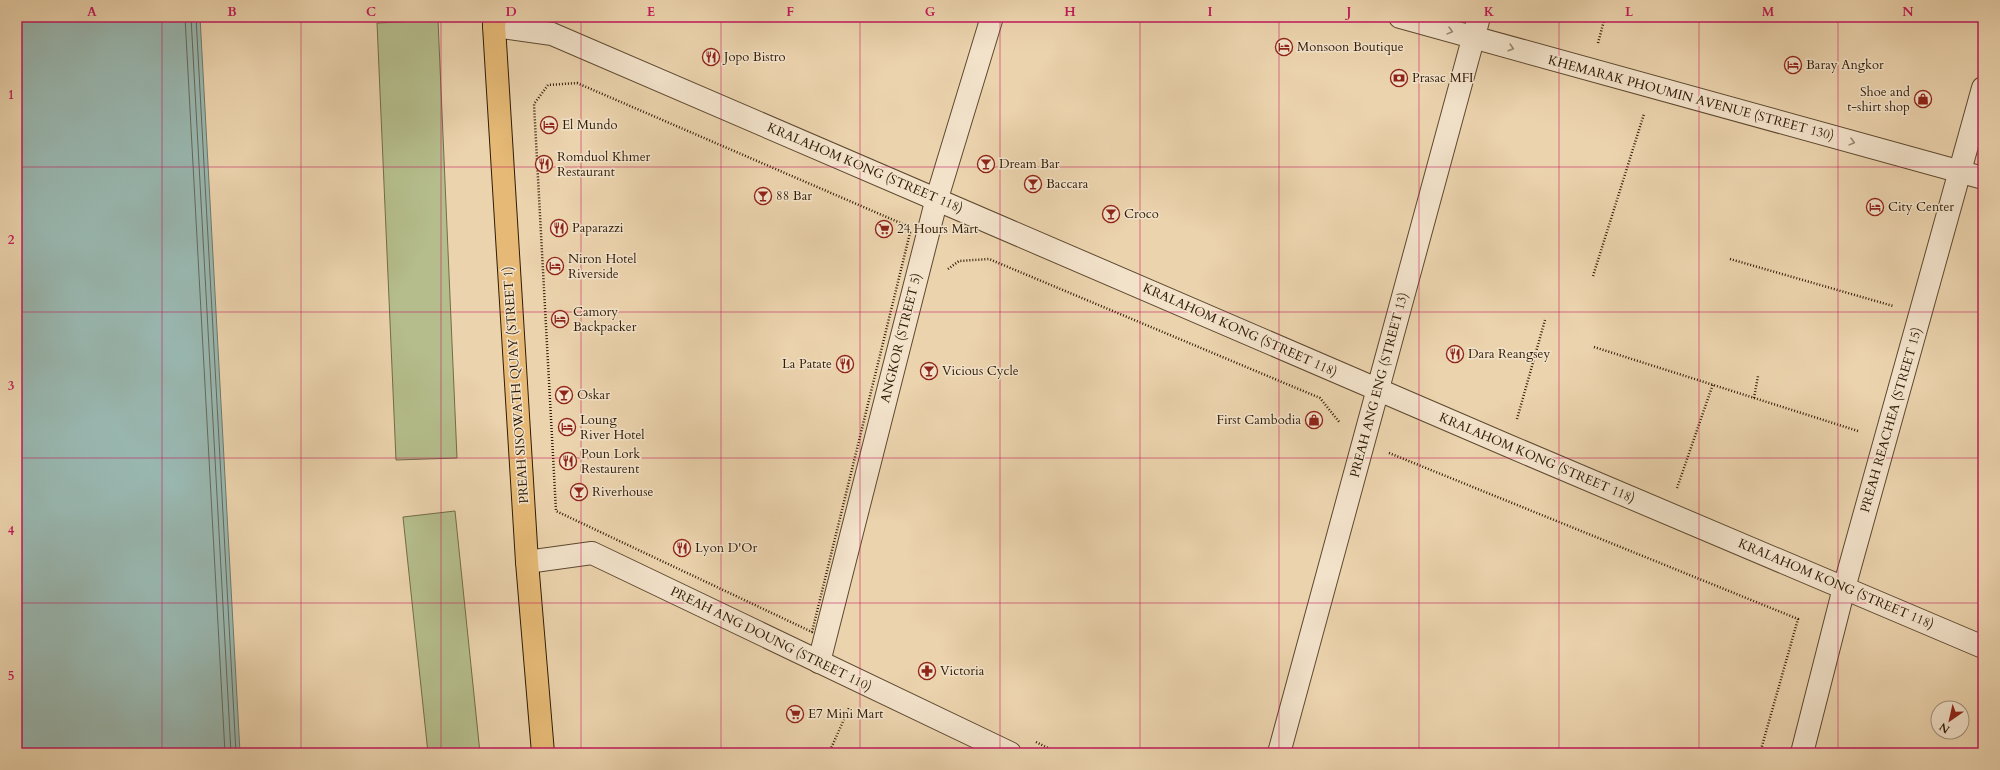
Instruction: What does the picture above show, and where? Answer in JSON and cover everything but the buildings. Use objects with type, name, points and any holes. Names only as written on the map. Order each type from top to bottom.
[{"type":"main road","name":"PREAH SISOWATH QUAY (STREET 1)","points":[[494,22],[527,562],[543,753]]},
{"type":"street","name":"ANGKOR (STREET 5)","points":[[819,662],[937,198],[992,17]]},
{"type":"street","name":"KHEMARAK PHOUMIN AVENUE (STREET 130)","points":[[1400,17],[1476,27],[1652,87],[1983,178]]},
{"type":"street","name":"KRALAHOM KONG (STREET 118)","points":[[494,22],[552,34],[937,198],[1378,390],[1983,647]]},
{"type":"street","name":"PREAH ANG ENG (STREET 13)","points":[[1279,753],[1476,27]]},
{"type":"street","name":"PREAH REACHEA (STREET 15)","points":[[1802,753],[1844,588],[1983,88]]},
{"type":"street","name":"PREAH ANG DOUNG (STREET 110)","points":[[527,562],[592,553],[1010,753]]},
{"type":"path","points":[[578,83],[905,225],[910,234],[812,632],[556,511],[534,104],[548,86],[578,83]]},
{"type":"path","points":[[1593,276],[1652,87]]},
{"type":"path","points":[[946,270],[959,260],[989,259],[1320,398],[1343,427]]},
{"type":"path","points":[[1730,259],[1920,314]]},
{"type":"path","points":[[1509,446],[1545,320]]},
{"type":"path","points":[[1594,347],[1886,440]]},
{"type":"path","points":[[1754,398],[1758,376]]},
{"type":"path","points":[[1668,513],[1713,384]]},
{"type":"path","points":[[1386,460],[1389,452],[1798,619],[1760,753]]},
{"type":"path","points":[[830,753],[860,682]]},
{"type":"path","points":[[1035,742],[1058,753]]},
{"type":"green space","points":[[438,20],[457,458],[396,460],[377,23]]},
{"type":"green space","points":[[455,511],[480,753],[428,753],[403,517]]},
{"type":"water","points":[[17,17],[200,17],[240,753],[17,753]]},
{"type":"place","name":"Monsoon Boutique","points":[[1284,47]]},
{"type":"place","name":"Jopo Bistro","points":[[711,57]]},
{"type":"place","name":"Baray Angkor","points":[[1793,65]]},
{"type":"place","name":"Prasac MFI","points":[[1399,78]]},
{"type":"place","name":"Shoe and t-shirt shop","points":[[1923,99]]},
{"type":"place","name":"El Mundo","points":[[549,125]]},
{"type":"place","name":"Romduol Khmer Restaurant","points":[[544,164]]},
{"type":"place","name":"Dream Bar","points":[[986,164]]},
{"type":"place","name":"Baccara","points":[[1033,184]]},
{"type":"place","name":"88 Bar","points":[[763,196]]},
{"type":"place","name":"City Center","points":[[1875,207]]},
{"type":"place","name":"Croco","points":[[1111,214]]},
{"type":"place","name":"Paparazzi","points":[[559,228]]},
{"type":"place","name":"24 Hours Mart","points":[[884,229]]},
{"type":"place","name":"Niron Hotel Riverside","points":[[555,266]]},
{"type":"place","name":"Camory Backpacker","points":[[560,319]]},
{"type":"place","name":"Dara Reangsey","points":[[1455,354]]},
{"type":"place","name":"La Patate","points":[[845,364]]},
{"type":"place","name":"Vicious Cycle","points":[[929,371]]},
{"type":"place","name":"Oskar","points":[[564,395]]},
{"type":"place","name":"First Cambodia","points":[[1314,420]]},
{"type":"place","name":"Loung River Hotel","points":[[567,427]]},
{"type":"place","name":"Poun Lork Restaurent","points":[[568,461]]},
{"type":"place","name":"Riverhouse","points":[[579,492]]},
{"type":"place","name":"Lyon D'Or","points":[[682,548]]},
{"type":"place","name":"Victoria","points":[[927,671]]},
{"type":"place","name":"E7 Mini Mart","points":[[795,714]]}]
